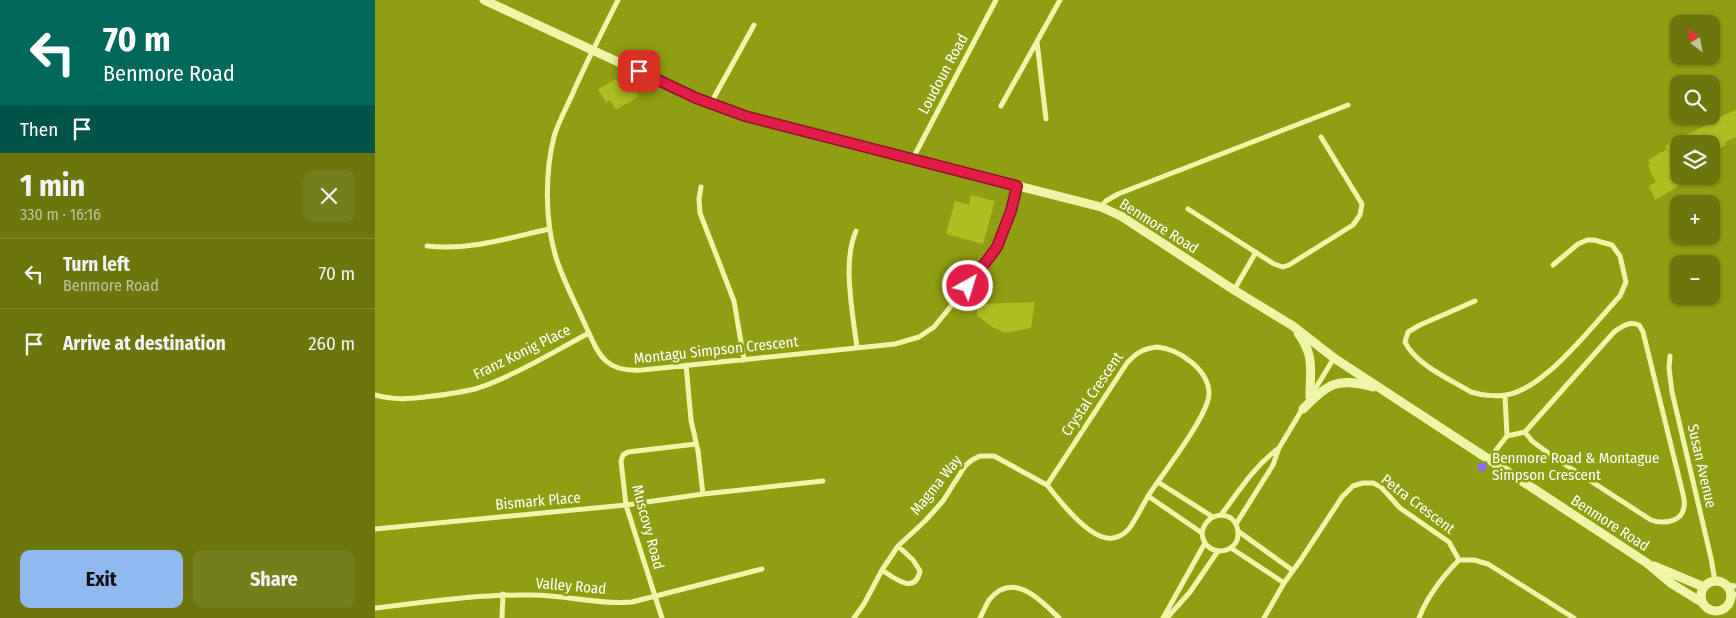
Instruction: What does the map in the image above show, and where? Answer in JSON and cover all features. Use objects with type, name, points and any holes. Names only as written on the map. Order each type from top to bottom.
[{"type":"street","name":"Benmore Road","points":[[484,0],[711,103],[745,116],[1101,207],[1131,222],[1234,290],[1293,326],[1334,358],[1647,563],[1704,605]]},
{"type":"street","name":"Montagu Simpson Crescent","points":[[618,0],[563,113],[554,136],[549,178],[549,229],[559,265],[589,333],[606,362],[611,366],[627,371],[744,360],[905,342],[919,337],[934,327],[997,247],[1011,211],[1017,186]]},
{"type":"street","name":"Loudoun Road","points":[[912,160],[996,0]]},
{"type":"street","points":[[1001,106],[1060,0]]},
{"type":"street","points":[[711,103],[754,25]]},
{"type":"street","points":[[1037,42],[1046,118]]},
{"type":"street","points":[[1101,207],[1118,194],[1348,105]]},
{"type":"street","points":[[1188,210],[1273,264],[1283,267],[1289,265],[1353,225],[1362,209],[1362,204],[1321,137]]},
{"type":"street","points":[[701,187],[699,199],[700,213],[734,301],[744,360]]},
{"type":"street","points":[[427,246],[443,248],[461,247],[549,229]]},
{"type":"street","points":[[856,231],[851,242],[849,265],[857,348]]},
{"type":"street","points":[[1475,301],[1420,325],[1409,332],[1405,342],[1420,361],[1471,392],[1505,396],[1523,389],[1553,369],[1619,296],[1626,282],[1620,256],[1615,247],[1609,244],[1587,240],[1578,244],[1553,265]]},
{"type":"street","points":[[1234,290],[1256,252]]},
{"type":"street","points":[[1489,459],[1507,436],[1525,432],[1614,332],[1624,324],[1633,323],[1639,325],[1643,332],[1683,494],[1685,506],[1683,512],[1678,518],[1666,522],[1651,520],[1555,458],[1532,441],[1525,432]]},
{"type":"street","points":[[1293,326],[1307,346],[1310,356],[1310,397]]},
{"type":"street","name":"Franz Konig Place","points":[[375,395],[383,398],[403,399],[444,395],[476,389],[502,378],[589,333]]},
{"type":"street","name":"Crystal Crescent","points":[[1157,347],[1171,350],[1203,374],[1209,385],[1209,396],[1206,406],[1130,527],[1121,535],[1107,538],[1088,529],[1076,519],[1047,484],[1127,363],[1136,353],[1157,347]]},
{"type":"street","name":"Susan Avenue","points":[[1670,356],[1669,368],[1672,392],[1715,581]]},
{"type":"street","points":[[1236,524],[1273,465],[1279,448],[1334,358]]},
{"type":"street","points":[[686,365],[691,420],[703,494]]},
{"type":"street","points":[[1303,408],[1317,395],[1341,382],[1353,382],[1383,390]]},
{"type":"street","points":[[1505,396],[1507,436]]},
{"type":"street","name":"Muscovy Road","points":[[662,618],[626,505],[621,461],[625,454],[632,451],[696,444]]},
{"type":"street","points":[[1221,515],[1251,474],[1267,456],[1279,448]]},
{"type":"street","name":"Magma Way","points":[[854,618],[898,546],[943,501],[965,466],[972,460],[980,456],[1001,458],[1047,484]]},
{"type":"street","name":"Bismark Place","points":[[375,529],[626,505],[703,494],[823,481]]},
{"type":"street","points":[[1158,482],[1213,517]]},
{"type":"street","name":"Petra Crescent","points":[[1264,618],[1292,570],[1300,561],[1346,491],[1353,486],[1363,483],[1373,483],[1381,488],[1400,508],[1449,542],[1459,560]]},
{"type":"street","points":[[1149,496],[1202,533]]},
{"type":"street","points":[[1221,515],[1232,519],[1236,524],[1238,531],[1237,540],[1231,548],[1218,551],[1208,547],[1205,543],[1202,533],[1205,523],[1213,517],[1221,515]]},
{"type":"street","points":[[1238,531],[1292,570]]},
{"type":"street","points":[[1165,618],[1205,543]]},
{"type":"street","points":[[882,570],[905,583],[913,582],[916,579],[920,571],[918,566],[898,546]]},
{"type":"street","points":[[1231,548],[1284,583]]},
{"type":"street","points":[[1165,618],[1190,592],[1218,551]]},
{"type":"street","points":[[1419,618],[1432,593],[1447,572],[1459,560],[1474,560],[1488,564],[1573,618]]},
{"type":"street","name":"Benmore Road","points":[[1647,563],[1704,587]]},
{"type":"street","name":"Valley Road","points":[[375,608],[503,594],[552,596],[616,603],[654,597],[762,569]]},
{"type":"street","points":[[1704,605],[1720,614],[1733,596],[1730,593],[1731,586],[1715,581],[1704,587],[1701,595],[1704,605],[1709,618]]},
{"type":"street","points":[[980,618],[989,601],[998,592],[1019,588],[1030,592],[1059,618]]},
{"type":"street","points":[[502,618],[503,594]]},
{"type":"building","points":[[616,79],[622,90],[632,85],[638,97],[616,110],[610,100],[606,103],[598,89]]},
{"type":"building","points":[[1736,110],[1736,137],[1725,142],[1726,145],[1720,148],[1720,135],[1686,135],[1706,125],[1720,125],[1720,117]]},
{"type":"building","points":[[1670,141],[1670,185],[1680,185],[1655,200],[1649,186],[1656,182],[1649,169],[1648,165],[1650,164],[1648,160],[1667,149],[1665,146],[1669,144],[1668,142]]},
{"type":"building","points":[[971,195],[995,201],[983,244],[946,234],[955,201],[969,205]]},
{"type":"building","points":[[1035,302],[1031,328],[1005,333],[992,327],[977,315],[977,304]]},
{"type":"place","name":"Benmore Road & Montague Simpson Crescent","points":[[1482,467]]},
{"type":"route","points":[[639,71],[696,98],[745,116],[1017,186],[1011,211],[997,247],[968,286]]}]
